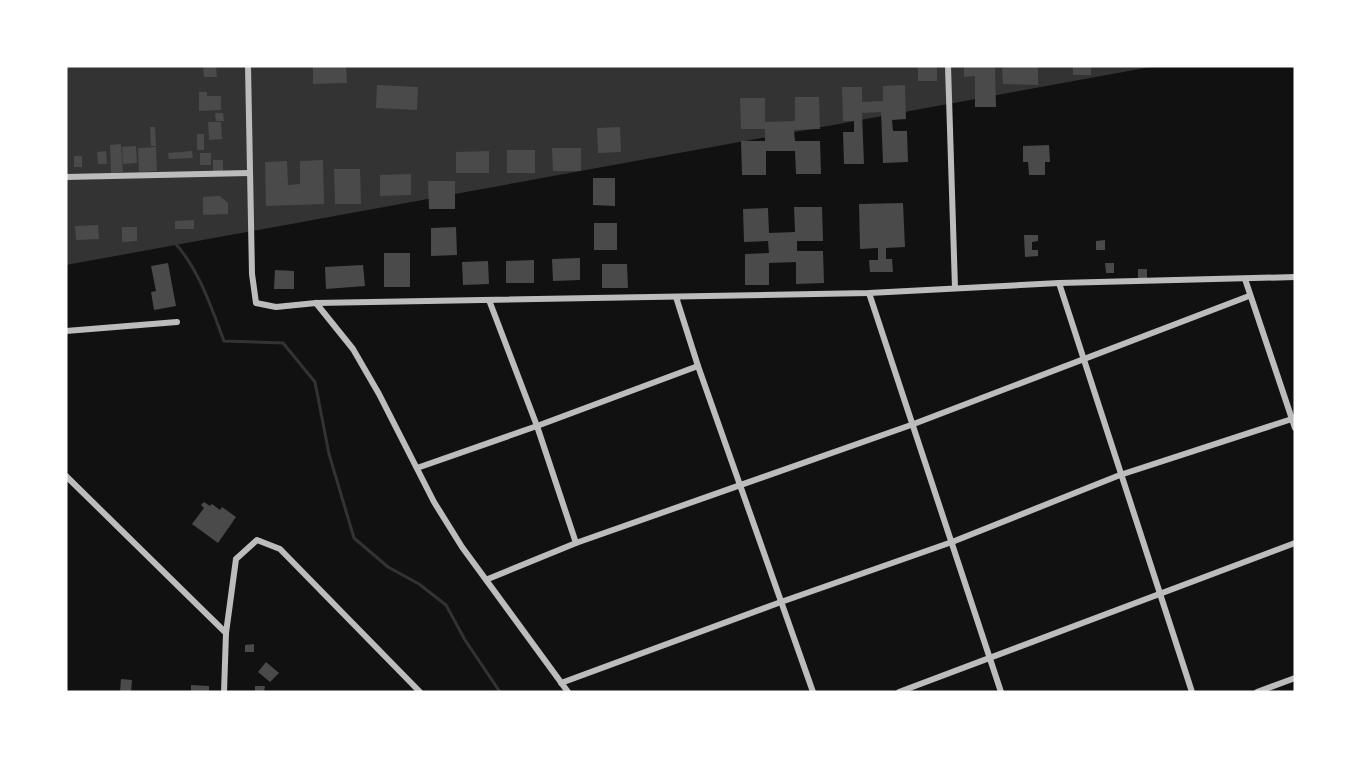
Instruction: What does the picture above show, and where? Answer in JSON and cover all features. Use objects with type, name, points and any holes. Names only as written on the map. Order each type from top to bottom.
[{"type":"street","points":[[248,66],[252,274],[256,303],[276,307],[316,303],[869,293],[1059,283],[1295,277]]},
{"type":"street","points":[[948,66],[955,288]]},
{"type":"street","points":[[66,177],[249,173]]},
{"type":"street","points":[[1245,279],[1295,428]]},
{"type":"street","points":[[1059,283],[1192,692]]},
{"type":"street","points":[[869,293],[1001,692]]},
{"type":"street","points":[[488,579],[576,543],[911,425],[1250,296]]},
{"type":"street","points":[[676,297],[739,485],[813,692]]},
{"type":"street","points":[[489,300],[537,426],[576,543]]},
{"type":"street","points":[[316,303],[358,358],[434,502],[462,547],[488,579],[568,692]]},
{"type":"street","points":[[66,331],[177,322]]},
{"type":"street","points":[[417,468],[698,366]]},
{"type":"street","points":[[561,683],[952,542],[1120,476],[1293,419]]},
{"type":"street","points":[[66,476],[226,633]]},
{"type":"street","points":[[224,692],[226,633],[236,559],[257,540],[280,549],[420,692]]},
{"type":"street","points":[[899,692],[1295,543]]},
{"type":"street","points":[[1257,692],[1295,678]]},
{"type":"shaded area","points":[[66,66],[1156,66],[66,265]]},
{"type":"building","points":[[313,66],[346,66],[347,83],[313,84]]},
{"type":"building","points":[[918,66],[937,66],[937,81],[918,81]]},
{"type":"building","points":[[964,66],[995,66],[996,107],[975,107],[975,76],[964,77]]},
{"type":"building","points":[[1038,66],[1038,85],[1003,84],[1002,68]]},
{"type":"building","points":[[1073,66],[1091,66],[1091,75],[1073,75]]},
{"type":"building","points":[[203,67],[216,67],[217,77],[204,77]]},
{"type":"building","points":[[377,85],[418,87],[417,110],[376,108]]},
{"type":"building","points":[[905,85],[906,119],[892,120],[893,131],[907,131],[908,162],[883,163],[881,112],[862,113],[864,164],[844,164],[843,132],[854,132],[854,121],[843,121],[842,87],[862,87],[862,102],[883,101],[883,86]]},
{"type":"building","points":[[199,92],[207,92],[207,96],[221,96],[221,110],[199,111]]},
{"type":"building","points":[[795,97],[819,97],[820,129],[794,130],[795,141],[820,141],[821,174],[796,174],[795,151],[766,151],[766,175],[742,175],[741,141],[765,141],[765,129],[741,129],[740,98],[765,98],[765,122],[795,121]]},
{"type":"building","points":[[215,113],[223,113],[224,121],[216,121]]},
{"type":"building","points":[[208,122],[221,122],[222,139],[209,140]]},
{"type":"building","points":[[150,127],[155,127],[156,146],[151,146]]},
{"type":"building","points":[[620,127],[621,152],[598,153],[597,128]]},
{"type":"building","points":[[197,134],[204,134],[204,150],[197,150]]},
{"type":"building","points":[[121,144],[123,172],[111,173],[110,145]]},
{"type":"building","points":[[1049,145],[1050,162],[1045,162],[1045,175],[1029,175],[1028,162],[1023,162],[1023,146]]},
{"type":"building","points":[[136,146],[137,163],[123,164],[122,147]]},
{"type":"building","points":[[156,147],[157,171],[139,172],[138,148]]},
{"type":"building","points":[[552,148],[581,148],[581,171],[553,171]]},
{"type":"building","points":[[507,150],[535,150],[535,173],[507,173]]},
{"type":"building","points":[[106,151],[107,164],[98,164],[97,152]]},
{"type":"building","points":[[192,151],[193,158],[169,159],[168,153]]},
{"type":"building","points":[[489,151],[489,173],[456,173],[456,152]]},
{"type":"building","points":[[200,153],[211,153],[211,165],[200,165]]},
{"type":"building","points":[[74,156],[82,156],[82,167],[74,167]]},
{"type":"building","points":[[213,160],[223,160],[223,171],[213,171]]},
{"type":"building","points":[[323,160],[324,204],[266,206],[265,162],[287,161],[288,185],[300,184],[300,161]]},
{"type":"building","points":[[334,169],[360,169],[361,204],[335,204]]},
{"type":"building","points":[[411,174],[411,195],[380,196],[380,175]]},
{"type":"building","points":[[593,178],[615,178],[615,206],[593,205]]},
{"type":"building","points":[[428,181],[455,181],[455,209],[429,209]]},
{"type":"building","points":[[220,196],[228,203],[228,214],[203,215],[203,197]]},
{"type":"building","points":[[903,203],[905,247],[886,248],[886,259],[892,259],[893,272],[870,272],[869,260],[878,260],[878,248],[860,249],[859,204]]},
{"type":"building","points":[[794,207],[822,207],[823,241],[797,241],[797,251],[823,251],[824,283],[796,284],[796,262],[769,263],[769,285],[745,285],[745,254],[769,253],[768,241],[744,242],[743,209],[768,208],[769,233],[795,232]]},
{"type":"building","points":[[194,220],[194,229],[175,229],[175,221]]},
{"type":"building","points":[[594,223],[617,223],[617,250],[594,250]]},
{"type":"building","points":[[98,225],[99,239],[76,240],[75,226]]},
{"type":"building","points":[[122,227],[137,227],[137,241],[122,242]]},
{"type":"building","points":[[456,227],[457,255],[431,256],[431,228]]},
{"type":"building","points":[[1024,235],[1038,235],[1038,241],[1032,242],[1032,250],[1038,250],[1038,256],[1025,257]]},
{"type":"building","points":[[1105,240],[1105,250],[1096,250],[1096,241]]},
{"type":"building","points":[[384,253],[410,253],[410,287],[384,287]]},
{"type":"building","points":[[580,258],[580,280],[553,281],[552,259]]},
{"type":"building","points":[[534,260],[534,283],[506,283],[506,261]]},
{"type":"building","points":[[488,261],[489,284],[463,285],[462,262]]},
{"type":"building","points":[[168,263],[176,306],[154,310],[151,292],[156,291],[151,266]]},
{"type":"building","points":[[1105,263],[1114,263],[1114,273],[1106,273]]},
{"type":"building","points":[[602,264],[627,264],[628,288],[602,288]]},
{"type":"building","points":[[363,265],[365,286],[326,289],[325,267]]},
{"type":"building","points":[[1138,269],[1147,269],[1147,279],[1138,280]]},
{"type":"building","points":[[275,270],[294,271],[294,289],[274,289]]},
{"type":"building","points":[[204,502],[220,510],[222,507],[236,517],[218,543],[192,524],[204,508],[201,505]]},
{"type":"building","points":[[254,644],[254,652],[245,652],[245,645]]},
{"type":"building","points":[[266,662],[279,673],[270,682],[258,672]]},
{"type":"building","points":[[121,679],[132,680],[131,692],[120,692]]},
{"type":"building","points":[[191,685],[209,686],[209,692],[191,692]]},
{"type":"building","points":[[255,686],[265,686],[264,692],[255,692]]},
{"type":"waterway","points":[[174,242],[191,264],[224,341],[283,343],[315,382],[329,454],[354,538],[388,567],[419,584],[446,605],[465,640],[500,692]]}]
